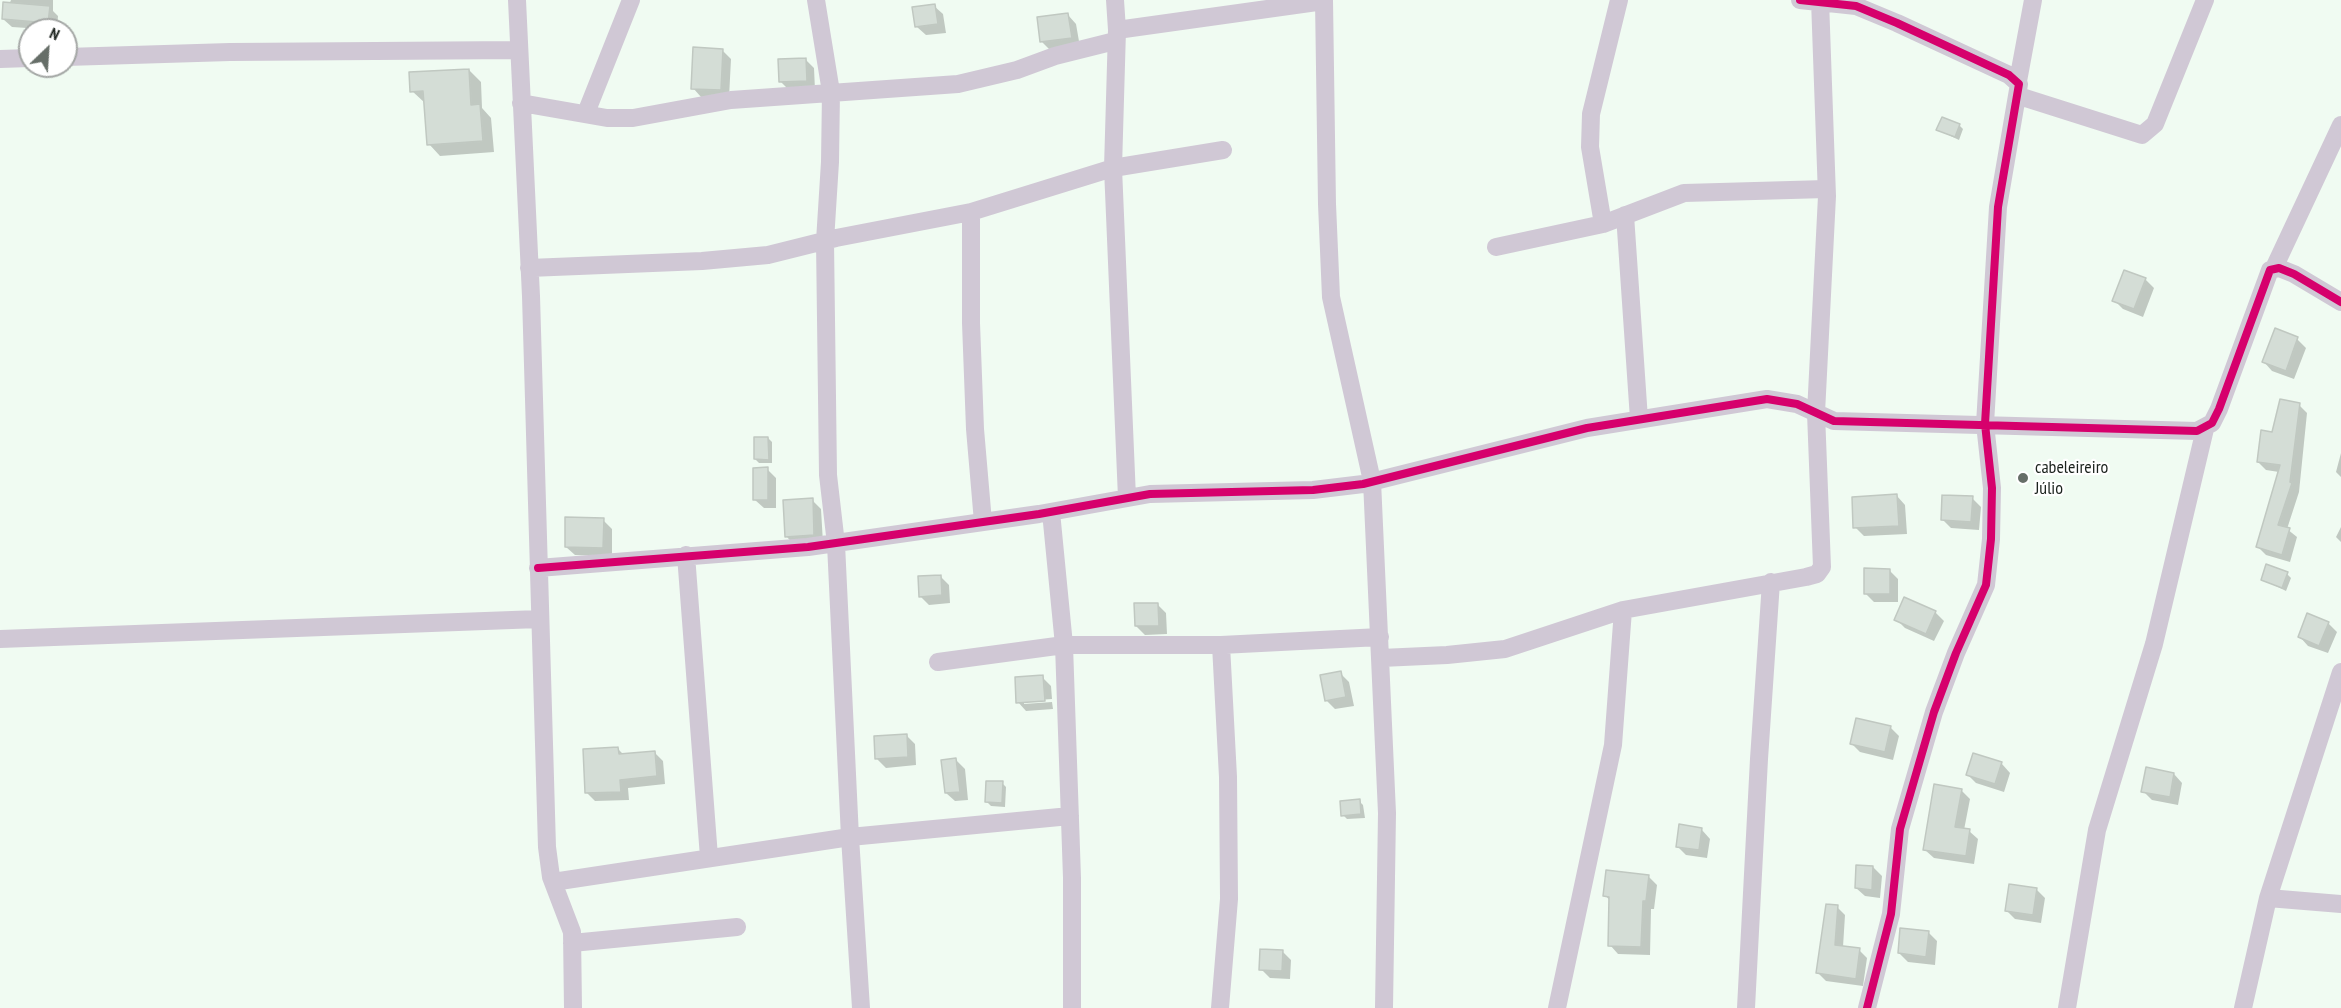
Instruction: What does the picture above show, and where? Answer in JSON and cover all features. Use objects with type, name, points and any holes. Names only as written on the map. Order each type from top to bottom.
[{"type":"street","points":[[517,0],[530,268],[547,847],[553,882],[572,932],[573,1008]]},
{"type":"street","points":[[586,113],[631,0]]},
{"type":"street","points":[[816,0],[831,92],[830,162],[825,241],[828,475],[836,544],[861,1008]]},
{"type":"street","points":[[1115,0],[1113,168],[1127,498]]},
{"type":"street","points":[[1604,224],[1590,147],[1591,114],[1619,0]]},
{"type":"street","points":[[1800,0],[1856,6],[1897,22],[2018,88],[2142,135],[2155,124],[2205,0]]},
{"type":"street","points":[[1867,1008],[1891,914],[1903,819],[1934,712],[1956,652],[1986,585],[1991,539],[1992,488],[1985,424],[1998,207],[2033,0]]},
{"type":"street","points":[[522,103],[607,118],[633,118],[731,100],[958,84],[1017,70],[1116,35],[1324,1],[1326,204],[1332,297],[1371,481],[1387,813],[1384,1008]]},
{"type":"street","points":[[1381,658],[1505,649],[1623,610],[1817,574],[1822,567],[1816,413],[1826,189],[1819,1]]},
{"type":"street","points":[[78,57],[230,52],[519,50]]},
{"type":"street","points":[[0,59],[18,58]]},
{"type":"street","points":[[538,568],[836,544],[1150,495],[1313,490],[1371,481],[1587,428],[1767,399],[1797,404],[1834,421],[2188,432],[2205,429],[2212,423],[2219,409],[2264,279],[2274,268],[2341,125]]},
{"type":"street","points":[[530,268],[702,261],[768,255],[825,241],[971,212],[1113,168],[1223,150]]},
{"type":"street","points":[[1496,247],[1604,224],[1684,193],[1826,189]]},
{"type":"street","points":[[971,212],[971,323],[975,429],[983,522]]},
{"type":"street","points":[[1625,215],[1639,419]]},
{"type":"street","points":[[2274,268],[2294,274],[2341,302]]},
{"type":"street","points":[[2067,1008],[2097,830],[2154,644],[2205,429]]},
{"type":"street","points":[[1051,512],[1064,645],[1070,816],[1072,1008]]},
{"type":"street","points":[[686,555],[709,857]]},
{"type":"street","points":[[1746,1008],[1759,759],[1772,582]]},
{"type":"street","points":[[1557,1008],[1593,851],[1613,745],[1623,610]]},
{"type":"street","points":[[0,639],[539,619]]},
{"type":"street","points":[[938,662],[1064,645],[1221,645],[1380,637]]},
{"type":"street","points":[[1220,1008],[1228,899],[1227,777],[1221,645]]},
{"type":"street","points":[[2243,1008],[2268,897],[2341,672]]},
{"type":"street","points":[[553,882],[709,857],[720,859],[850,837],[1070,816]]},
{"type":"street","points":[[2268,897],[2341,904]]},
{"type":"street","points":[[572,943],[737,927]]},
{"type":"building","points":[[3,2],[50,6],[49,18],[2,19]]},
{"type":"building","points":[[935,4],[938,24],[915,27],[912,7]]},
{"type":"building","points":[[1068,13],[1072,38],[1040,42],[1037,17]]},
{"type":"building","points":[[693,47],[723,49],[721,90],[691,89]]},
{"type":"building","points":[[806,58],[807,81],[779,82],[778,59]]},
{"type":"building","points":[[469,69],[471,105],[480,104],[483,141],[427,145],[423,91],[410,92],[409,72]]},
{"type":"building","points":[[1942,117],[1960,124],[1955,137],[1936,130]]},
{"type":"building","points":[[2124,270],[2146,278],[2134,309],[2112,301]]},
{"type":"building","points":[[2275,328],[2298,337],[2286,371],[2262,362]]},
{"type":"building","points":[[2280,399],[2300,403],[2290,482],[2292,483],[2278,525],[2290,528],[2282,555],[2256,547],[2280,465],[2257,462],[2261,430],[2272,432]]},
{"type":"building","points":[[754,437],[768,437],[769,460],[754,459]]},
{"type":"building","points":[[768,467],[768,500],[753,500],[753,468]]},
{"type":"building","points":[[1897,494],[1899,526],[1853,528],[1852,497]]},
{"type":"building","points":[[1942,495],[1973,496],[1971,522],[1941,520]]},
{"type":"building","points":[[813,498],[814,535],[785,537],[783,500]]},
{"type":"building","points":[[565,517],[604,518],[603,548],[565,547]]},
{"type":"building","points":[[2266,564],[2288,572],[2282,588],[2261,580]]},
{"type":"building","points":[[1864,568],[1890,569],[1890,594],[1864,594]]},
{"type":"building","points":[[941,575],[942,595],[919,597],[918,576]]},
{"type":"building","points":[[1904,597],[1936,611],[1926,634],[1894,620]]},
{"type":"building","points":[[1134,603],[1158,603],[1159,626],[1135,626]]},
{"type":"building","points":[[2307,613],[2329,622],[2319,646],[2298,637]]},
{"type":"building","points":[[1341,671],[1346,697],[1325,701],[1320,675]]},
{"type":"building","points":[[1043,675],[1045,701],[1016,703],[1015,677]]},
{"type":"building","points":[[1856,718],[1891,726],[1885,752],[1850,744]]},
{"type":"building","points":[[907,734],[908,757],[875,759],[874,736]]},
{"type":"building","points":[[618,747],[619,754],[655,751],[657,776],[620,780],[621,792],[585,793],[583,749]]},
{"type":"building","points":[[1973,753],[2002,762],[1995,784],[1966,775]]},
{"type":"building","points":[[956,758],[960,792],[945,793],[941,760]]},
{"type":"building","points":[[2146,767],[2174,773],[2170,797],[2141,792]]},
{"type":"building","points":[[986,781],[1003,781],[1002,803],[985,802]]},
{"type":"building","points":[[1934,784],[1962,789],[1955,827],[1970,829],[1966,856],[1923,850]]},
{"type":"building","points":[[1360,799],[1361,814],[1341,816],[1340,801]]},
{"type":"building","points":[[1679,824],[1702,828],[1699,850],[1676,847]]},
{"type":"building","points":[[1856,865],[1873,866],[1872,890],[1855,888]]},
{"type":"building","points":[[1606,870],[1649,875],[1646,901],[1643,901],[1641,947],[1608,946],[1609,897],[1603,896]]},
{"type":"building","points":[[2009,884],[2037,888],[2033,915],[2005,911]]},
{"type":"building","points":[[1826,904],[1838,905],[1835,945],[1860,948],[1856,979],[1816,973]]},
{"type":"building","points":[[1900,928],[1929,931],[1926,957],[1898,953]]},
{"type":"building","points":[[1260,949],[1283,950],[1282,971],[1259,970]]},
{"type":"cycle path","points":[[1800,0],[1856,6],[2009,75],[2019,84],[1998,207],[1985,424],[1992,488],[1991,539],[1986,585],[1956,653],[1934,712],[1900,829],[1891,914],[1867,1008]]},
{"type":"cycle path","points":[[538,568],[808,547],[1039,514],[1150,494],[1313,490],[1363,484],[1587,428],[1767,399],[1797,404],[1834,421],[2197,431],[2212,423],[2219,409],[2270,270],[2279,268],[2294,274],[2341,302]]},
{"type":"place","name":"cabeleireiro Júlio","points":[[2023,478]]}]
